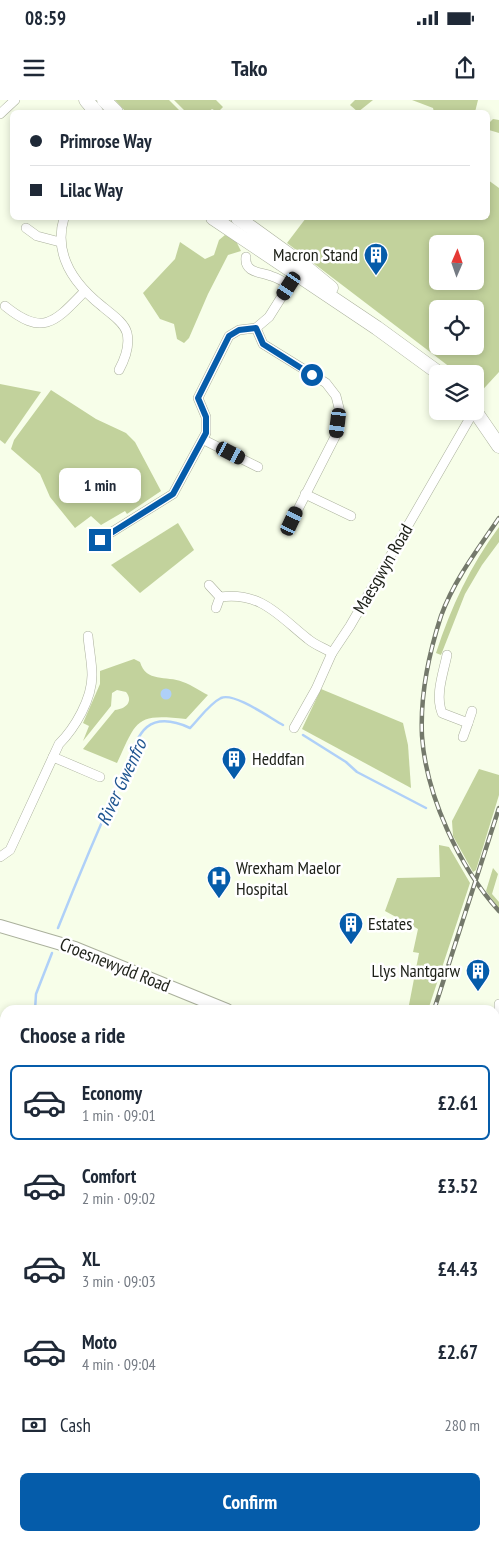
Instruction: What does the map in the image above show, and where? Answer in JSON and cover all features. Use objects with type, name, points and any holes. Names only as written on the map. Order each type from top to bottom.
[{"type":"main road","points":[[86,100],[94,110]]},
{"type":"main road","points":[[104,100],[114,110]]},
{"type":"main road","points":[[216,220],[377,328],[429,366]]},
{"type":"main road","points":[[240,220],[296,275]]},
{"type":"main road","points":[[480,420],[499,446]]},
{"type":"street","points":[[0,114],[16,100]]},
{"type":"street","points":[[64,220],[60,242],[70,274],[84,292],[118,319],[126,332],[128,345],[125,359],[119,370]]},
{"type":"street","points":[[26,228],[38,236],[60,242]]},
{"type":"street","points":[[246,257],[245,262],[249,269],[257,273],[296,275]]},
{"type":"street","points":[[100,540],[173,494],[204,440],[206,417],[198,398],[229,336],[239,330],[256,328],[269,317],[296,275]]},
{"type":"street","points":[[5,306],[20,318],[48,323],[61,316],[84,292]]},
{"type":"street","points":[[256,328],[263,344],[326,383],[336,396],[340,412],[337,433],[292,521]]},
{"type":"street","name":"Maesgwyn Road","points":[[294,728],[316,690],[332,652],[350,626],[469,420]]},
{"type":"street","points":[[204,440],[258,466]]},
{"type":"street","points":[[305,494],[351,516]]},
{"type":"street","points":[[209,585],[220,597],[245,598],[261,602],[274,609],[310,641],[332,652]]},
{"type":"street","points":[[216,608],[220,597]]},
{"type":"street","points":[[0,857],[10,850],[59,744],[70,732],[91,688],[92,674],[88,636]]},
{"type":"street","points":[[447,655],[439,705],[442,713],[468,723]]},
{"type":"street","points":[[463,737],[472,711]]},
{"type":"street","points":[[53,757],[100,777]]},
{"type":"street","name":"Croesnewydd Road","points":[[0,926],[68,945],[215,1005]]},
{"type":"green space","points":[[115,100],[169,100],[179,110],[124,110]]},
{"type":"green space","points":[[174,100],[216,100],[223,107],[220,110],[184,110]]},
{"type":"green space","points":[[355,100],[373,100],[360,110],[356,110],[350,105]]},
{"type":"green space","points":[[412,100],[478,100],[476,110],[434,110],[433,108]]},
{"type":"green space","points":[[493,119],[499,120],[499,133],[490,130],[490,122]]},
{"type":"green space","points":[[490,181],[499,188],[499,372],[484,388],[484,365],[447,365],[434,355],[484,355],[484,300],[429,300],[429,351],[287,243],[304,220],[490,220]]},
{"type":"green space","points":[[225,235],[236,241],[241,251],[228,255],[208,294],[189,338],[184,343],[177,339],[174,324],[160,319],[143,293],[175,259],[180,242],[205,259],[214,255],[219,240]]},
{"type":"green space","points":[[0,384],[41,392],[5,444],[0,440]]},
{"type":"green space","points":[[51,390],[96,419],[126,433],[135,442],[161,491],[127,514],[125,511],[101,525],[91,516],[75,528],[50,497],[40,474],[11,449],[14,440]]},
{"type":"green space","points":[[178,523],[194,550],[140,593],[111,565]]},
{"type":"green space","points":[[499,527],[499,542],[482,565],[465,594],[441,655],[436,653],[462,587]]},
{"type":"green space","points":[[134,659],[140,662],[143,669],[152,676],[183,682],[208,695],[186,719],[157,717],[140,723],[129,737],[117,763],[83,749],[115,710],[125,707],[129,702],[126,692],[117,690],[112,693],[111,706],[83,741],[89,726],[83,723],[100,684],[100,671]]},
{"type":"green space","points":[[321,689],[403,723],[408,745],[411,788],[302,729]]},
{"type":"green space","points":[[479,769],[499,775],[499,795],[476,870],[473,872],[453,836],[452,821]]},
{"type":"green space","points":[[439,845],[449,847],[470,883],[430,1005],[409,1005],[419,953],[413,952],[418,929],[385,911],[397,878],[440,877]]},
{"type":"green space","points":[[493,868],[498,874],[492,894],[499,902],[499,909],[486,891]]},
{"type":"water","points":[[166,688],[172,694],[166,700],[160,694]]},
{"type":"waterway","name":"River Gwenfro","points":[[58,928],[133,748],[139,736],[147,727],[163,721],[174,722],[190,728],[212,704],[221,698],[227,697],[243,702],[283,725]]},
{"type":"waterway","name":"River Gwenfro","points":[[303,735],[346,762],[357,772],[426,808]]},
{"type":"waterway","name":"River Gwenfro","points":[[35,1005],[36,994],[52,953]]},
{"type":"railway","points":[[499,518],[460,577],[446,603],[426,675],[422,706],[422,736],[425,759],[438,806],[458,852],[484,893],[499,911]]},
{"type":"railway","points":[[436,1005],[499,808]]},
{"type":"place","name":"Macron Stand","points":[[376,276]]},
{"type":"place","name":"Heddfan","points":[[234,780]]},
{"type":"place","name":"Wrexham Maelor Hospital","points":[[219,899]]},
{"type":"place","name":"Estates","points":[[351,945]]},
{"type":"place","name":"Llys Nantgarw","points":[[478,992]]},
{"type":"route","points":[[100,540],[173,494],[204,440],[206,417],[198,398],[229,336],[239,330],[256,328],[263,344],[312,375]]}]
